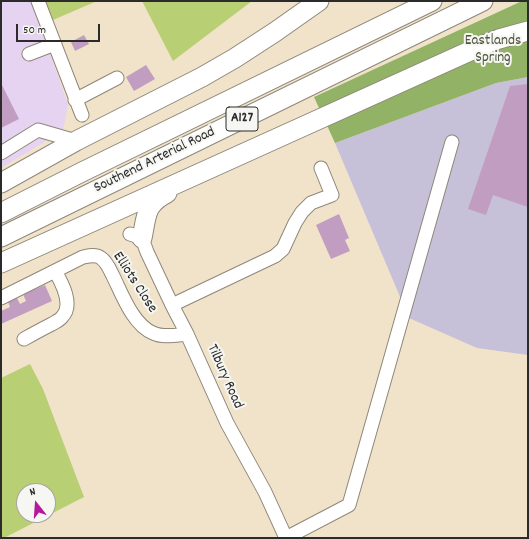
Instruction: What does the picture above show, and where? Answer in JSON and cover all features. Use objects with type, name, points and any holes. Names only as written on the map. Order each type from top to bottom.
[{"type":"highway","points":[[1,183],[76,141],[202,77],[235,58],[319,1]]},
{"type":"highway","name":"Southend Arterial Road","points":[[1,213],[432,1]]},
{"type":"highway","name":"Southend Arterial Road","points":[[1,237],[483,1]]},
{"type":"highway","points":[[1,263],[481,46],[528,31]]},
{"type":"highway","points":[[136,236],[150,208],[163,195],[192,176]]},
{"type":"street","points":[[38,1],[82,115]]},
{"type":"street","points":[[29,54],[55,44]]},
{"type":"street","points":[[75,100],[117,78]]},
{"type":"street","points":[[1,153],[38,130],[76,141]]},
{"type":"street","points":[[286,538],[349,505],[452,142]]},
{"type":"street","points":[[172,305],[267,260],[283,249],[295,223],[302,212],[311,203],[332,195],[321,168]]},
{"type":"street","name":"Tilbury Road","points":[[136,236],[147,252],[187,334],[227,423],[265,492],[286,538]]},
{"type":"street","name":"Elliots Close","points":[[1,298],[83,257],[94,255],[100,257],[107,265],[136,319],[145,329],[154,334],[160,335],[171,336],[187,334]]},
{"type":"street","points":[[24,339],[62,319],[66,312],[66,294],[62,283],[54,271]]},
{"type":"shaded area","points":[[1,1],[31,1],[68,104],[63,131],[1,168]]},
{"type":"shaded area","points":[[528,77],[528,355],[477,348],[409,318],[335,143],[496,83]]},
{"type":"green space","points":[[38,1],[97,1],[46,23]]},
{"type":"green space","points":[[142,1],[252,1],[173,61]]},
{"type":"green space","name":"Eastlands Spring","points":[[522,1],[528,1],[528,77],[496,83],[335,143],[314,97]]},
{"type":"green space","points":[[30,364],[43,389],[84,497],[56,511],[56,483],[16,483],[16,523],[33,523],[4,538],[1,538],[1,378]]},
{"type":"building","points":[[84,35],[89,44],[75,51],[71,42]]},
{"type":"building","points":[[146,65],[155,79],[134,91],[126,77]]},
{"type":"building","points":[[1,83],[19,119],[1,128]]},
{"type":"building","points":[[528,84],[528,207],[493,195],[486,215],[468,209],[510,86]]},
{"type":"building","points":[[339,214],[349,238],[345,240],[350,251],[331,259],[316,225]]},
{"type":"building","points":[[45,285],[52,301],[1,324],[1,311],[10,307],[8,302],[17,298],[20,304],[26,301],[23,294]]}]
